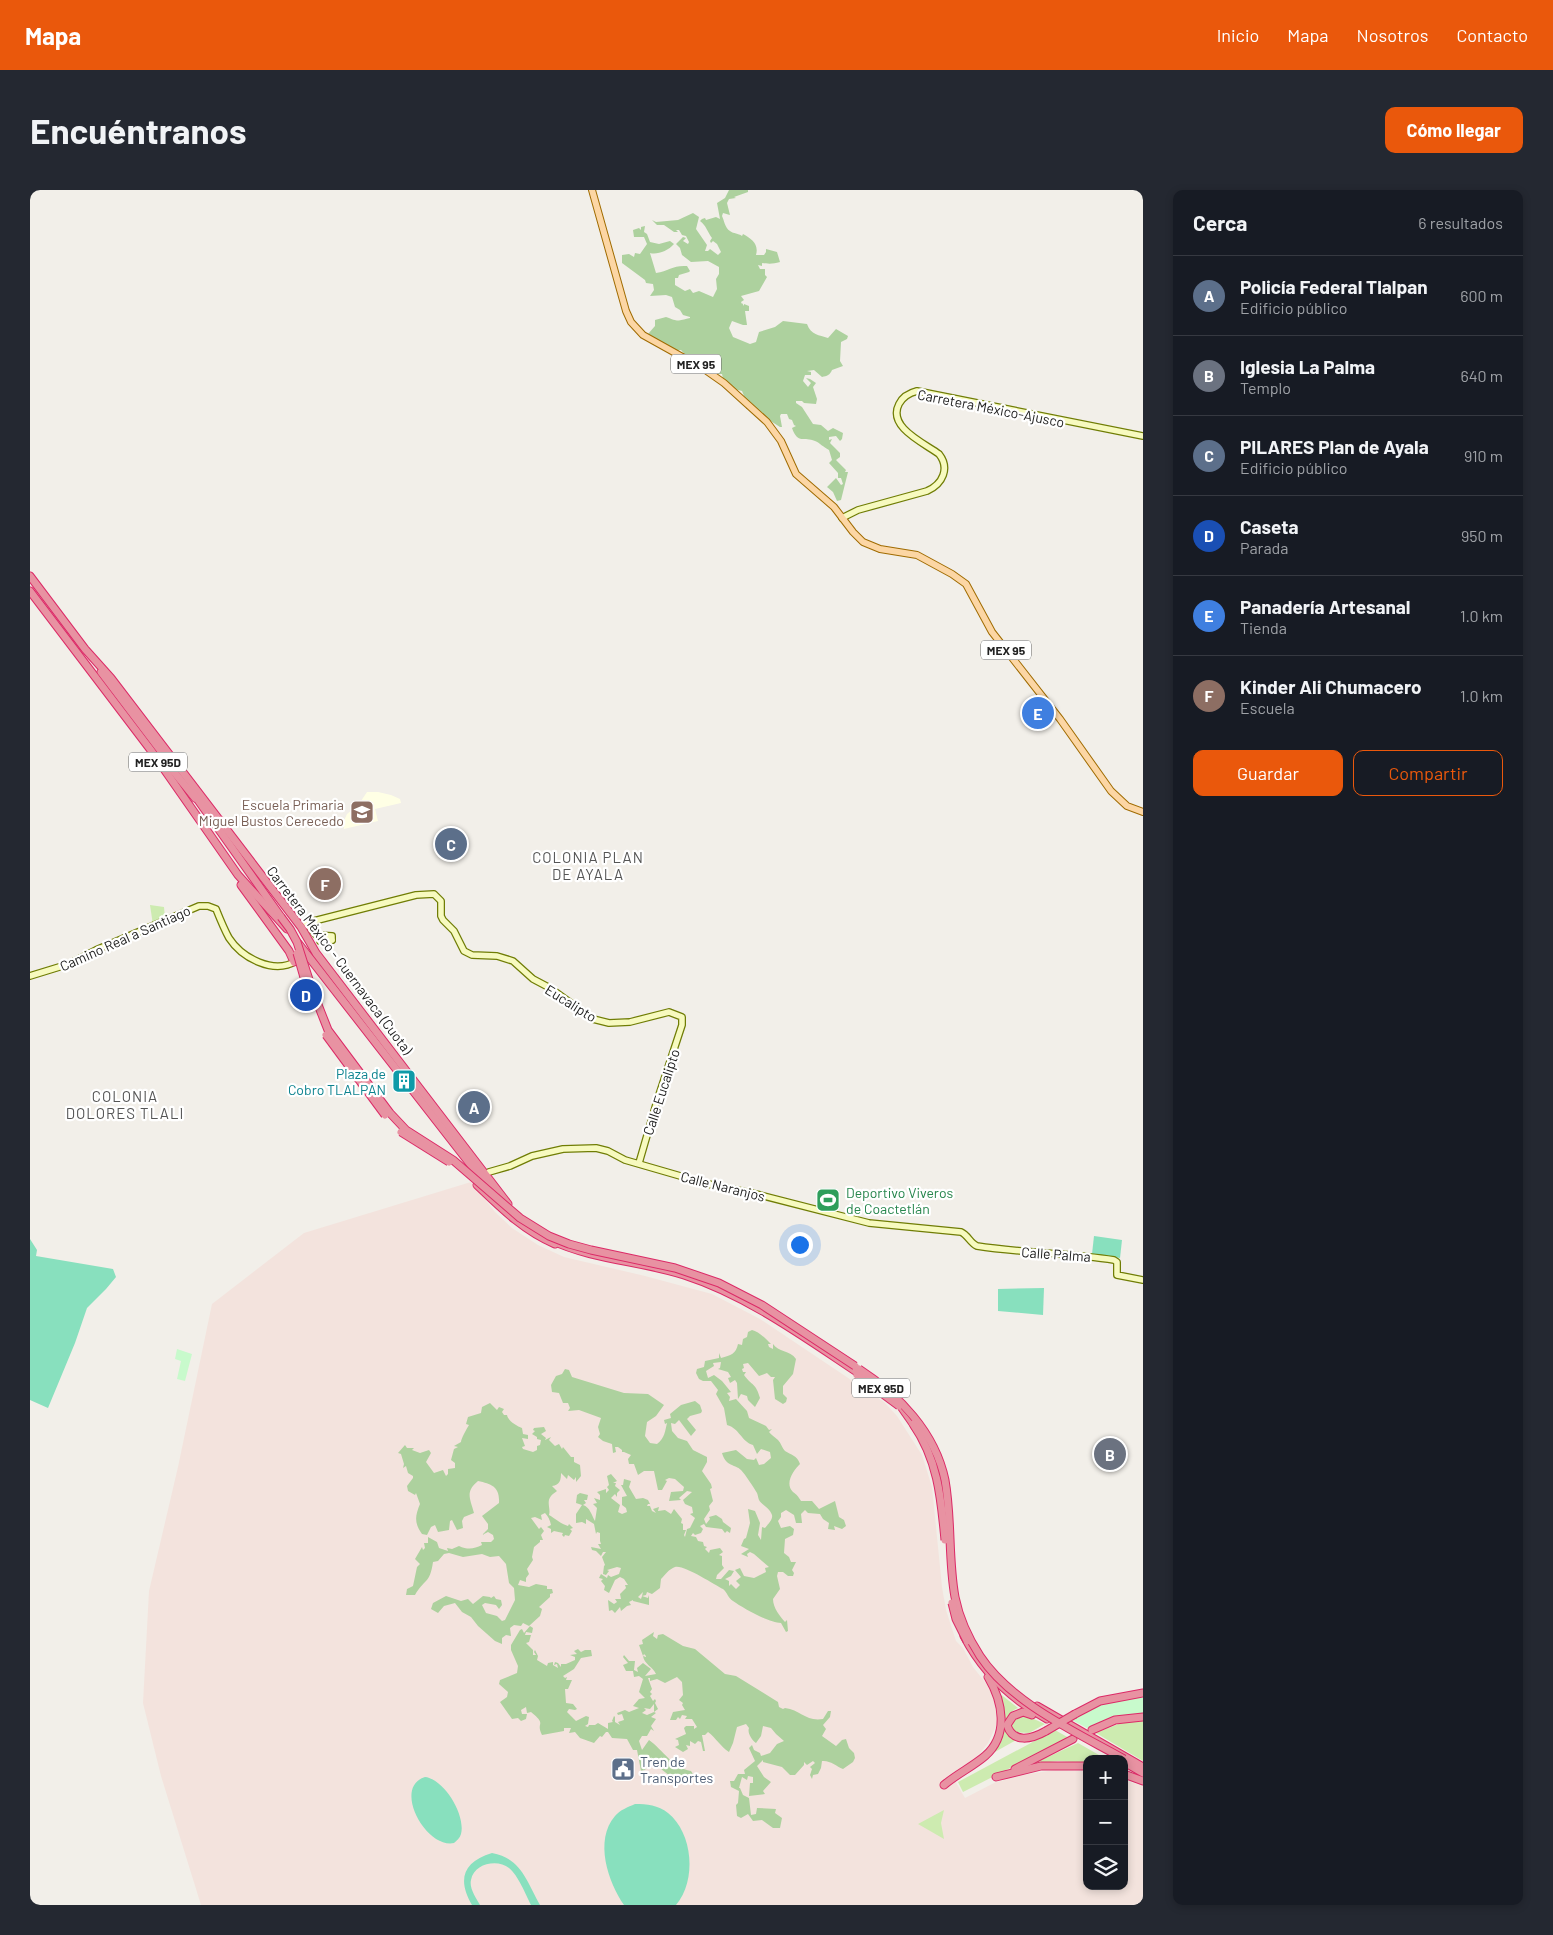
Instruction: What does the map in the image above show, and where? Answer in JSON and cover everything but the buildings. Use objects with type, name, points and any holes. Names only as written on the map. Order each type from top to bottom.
[{"type":"highway","name":"Carretera México - Cuernavaca (Cuota)","points":[[30,576],[85,649],[111,678],[301,927],[316,953],[496,1191],[511,1208],[531,1223],[572,1244],[695,1272],[742,1292],[825,1344],[887,1387],[901,1399],[924,1428],[942,1468],[949,1508],[957,1600],[974,1644],[999,1677],[1022,1696],[1143,1771]]},
{"type":"highway","name":"Carretera México - Cuernavaca (Cuota)","points":[[30,591],[150,750],[221,853],[289,932],[474,1172],[509,1212],[530,1228],[573,1249],[684,1275],[737,1298],[841,1361],[881,1388],[900,1405],[925,1444],[938,1476],[941,1489],[952,1601],[959,1625],[979,1662],[1007,1693],[1030,1710],[1110,1755]]},
{"type":"highway","points":[[85,649],[108,683],[194,795],[290,929],[314,1010],[324,1032],[381,1109],[403,1133],[450,1162],[515,1220],[540,1237],[572,1250],[673,1273],[732,1296],[798,1336],[898,1405],[921,1436],[934,1466],[941,1496],[951,1600],[956,1619],[979,1662],[1001,1686],[1029,1708],[1110,1755]]},
{"type":"highway","points":[[150,750],[160,756],[195,798],[295,943]]},
{"type":"highway","points":[[221,853],[223,839]]},
{"type":"highway","points":[[238,875],[240,884],[295,962]]},
{"type":"highway","name":"Carretera México - Cuernavaca (Cuota)","points":[[295,943],[328,1030],[397,1122],[406,1130],[453,1160],[520,1218],[549,1236],[569,1244],[675,1268],[699,1275],[738,1292],[762,1305],[873,1378],[901,1402],[926,1434],[940,1465],[947,1496],[952,1581],[955,1600],[970,1637],[981,1657],[1012,1692],[1114,1755]]},
{"type":"highway","points":[[944,1785],[987,1754],[999,1734],[1002,1715],[998,1699],[979,1662]]},
{"type":"highway","points":[[1050,1721],[1045,1721],[1023,1712],[1016,1713],[1008,1723],[1009,1732],[1016,1738],[1040,1734],[1100,1700],[1143,1693]]},
{"type":"highway","points":[[1092,1730],[1115,1720],[1143,1717]]},
{"type":"highway","points":[[1074,1739],[996,1777],[1041,1766],[1083,1766]]},
{"type":"highway","name":"Carretera México - Cuernavaca (Cuota)","points":[[1128,1763],[1143,1771]]},
{"type":"highway","points":[[1128,1775],[1143,1781]]},
{"type":"main road","name":"MEX 95","points":[[592,190],[631,322],[648,339],[704,368],[754,410],[782,441],[796,474],[829,502],[858,538],[868,545],[917,555],[966,584],[992,632],[1060,719],[1106,784],[1127,806],[1143,812]]},
{"type":"street","name":"Carretera México-Ajusco","points":[[842,518],[858,510],[928,491],[936,486],[943,477],[945,469],[943,459],[939,454],[906,431],[900,424],[897,407],[901,399],[909,393],[917,391],[1143,436]]},
{"type":"street","name":"Eucalipto","points":[[320,941],[332,940],[332,936],[327,934],[316,935],[306,923],[416,895],[434,894],[441,901],[441,916],[443,920],[450,925],[464,951],[472,955],[496,956],[513,961],[533,980],[550,988],[598,1021],[608,1023],[630,1022],[669,1012],[682,1017],[684,1020]]},
{"type":"street","name":"Camino Real a Santiago","points":[[30,976],[69,964],[96,950],[191,910],[208,906],[216,909],[229,938],[248,956],[262,964],[282,967],[295,962]]},
{"type":"street","name":"Calle Eucalipto","points":[[639,1163],[684,1020]]},
{"type":"street","name":"Calle Naranjos","points":[[489,1172],[510,1166],[525,1158],[563,1149],[601,1149],[623,1159],[708,1184],[760,1195],[869,1223],[961,1232]]},
{"type":"street","name":"Calle Palma","points":[[961,1232],[977,1246],[1027,1252],[1082,1255],[1114,1260],[1117,1262],[1117,1275],[1143,1280]]},
{"type":"shaded area","name":"Escuela Primaria Miguel Bustos Cerecedo","points":[[367,792],[391,795],[400,799],[401,803],[375,809],[378,821],[344,829],[343,823],[347,814],[359,804]]},
{"type":"shaded area","points":[[332,874],[337,890],[314,895],[311,888],[316,886],[315,880]]},
{"type":"shaded area","points":[[471,1182],[495,1212],[512,1228],[538,1245],[564,1257],[712,1294],[760,1319],[884,1402],[897,1416],[922,1455],[932,1487],[946,1610],[956,1641],[963,1648],[973,1667],[988,1686],[997,1705],[997,1724],[988,1743],[976,1758],[951,1774],[965,1798],[994,1783],[1022,1775],[1055,1770],[1083,1771],[1083,1890],[1128,1890],[1128,1781],[1143,1786],[1143,1905],[201,1905],[161,1776],[143,1703],[149,1591],[178,1467],[212,1304],[304,1233]]},
{"type":"green space","points":[[729,190],[748,190],[748,192],[729,199],[727,203],[730,215],[723,213],[722,216],[728,230],[742,236],[743,234],[752,240],[756,245],[756,255],[764,255],[766,249],[777,252],[780,262],[762,263],[762,266],[758,265],[760,269],[765,269],[767,277],[759,291],[741,296],[744,300],[741,302],[742,304],[749,306],[749,311],[745,311],[747,325],[732,321],[729,328],[733,337],[750,344],[756,342],[759,332],[775,327],[783,321],[807,324],[813,332],[828,338],[836,329],[848,336],[847,339],[841,342],[840,361],[843,366],[832,370],[824,377],[814,370],[807,371],[811,372],[811,375],[805,375],[803,381],[808,387],[811,383],[806,378],[816,383],[813,387],[817,399],[816,404],[796,401],[813,424],[821,425],[828,431],[833,428],[843,433],[840,441],[836,436],[829,437],[829,440],[832,439],[830,443],[840,453],[840,457],[836,460],[846,470],[845,472],[848,472],[841,500],[837,501],[833,492],[827,487],[836,478],[841,485],[843,484],[841,478],[838,478],[838,473],[829,463],[832,460],[829,450],[815,441],[799,438],[792,428],[796,426],[787,414],[781,414],[782,427],[780,427],[752,409],[746,409],[747,403],[742,391],[722,386],[724,383],[722,374],[716,374],[709,370],[709,360],[701,360],[702,363],[690,360],[681,350],[672,351],[663,346],[664,342],[658,342],[649,337],[648,334],[655,326],[655,320],[666,317],[680,320],[690,317],[683,315],[675,307],[672,297],[666,295],[650,296],[654,290],[653,284],[646,283],[645,280],[622,263],[622,255],[629,254],[634,257],[635,253],[640,254],[647,244],[644,237],[634,237],[633,230],[639,228],[641,230],[641,227],[645,226],[644,232],[647,234],[650,242],[659,244],[670,241],[674,244],[662,252],[650,253],[656,273],[678,266],[687,266],[690,271],[675,278],[675,285],[685,291],[690,289],[693,293],[699,291],[713,297],[717,289],[716,279],[719,274],[719,267],[708,261],[691,262],[682,255],[680,248],[676,244],[683,237],[686,238],[683,241],[688,244],[686,236],[682,235],[679,230],[674,232],[664,225],[657,225],[652,220],[656,222],[678,220],[693,213],[699,217],[696,229],[707,245],[705,251],[710,249],[718,255],[721,252],[717,244],[713,241],[711,243],[712,238],[700,221],[705,218],[706,220],[716,217],[720,219],[717,203],[725,198]]},
{"type":"green space","points":[[150,905],[164,907],[165,918],[153,925]]},
{"type":"green space","name":"Deportivo Viveros de Coactetlán","points":[[823,1190],[838,1194],[833,1211],[819,1206]]},
{"type":"green space","points":[[1094,1236],[1122,1240],[1120,1258],[1092,1254]]},
{"type":"green space","points":[[30,1239],[37,1250],[36,1256],[113,1269],[116,1277],[87,1308],[75,1343],[48,1408],[30,1400]]},
{"type":"green space","points":[[1044,1288],[1043,1315],[998,1311],[998,1289]]},
{"type":"green space","points":[[752,1330],[771,1344],[768,1344],[769,1347],[773,1349],[773,1344],[796,1359],[793,1374],[783,1386],[783,1394],[787,1398],[786,1402],[783,1404],[775,1399],[773,1380],[775,1377],[771,1377],[767,1373],[759,1376],[748,1363],[743,1364],[744,1368],[742,1369],[743,1372],[746,1372],[744,1375],[755,1387],[760,1398],[755,1407],[748,1400],[747,1396],[741,1394],[738,1399],[737,1383],[735,1380],[730,1383],[728,1378],[731,1377],[728,1372],[718,1369],[721,1362],[713,1363],[714,1366],[706,1371],[708,1378],[714,1375],[722,1381],[731,1392],[727,1393],[730,1397],[729,1401],[736,1399],[747,1411],[749,1418],[766,1426],[769,1430],[772,1429],[769,1432],[779,1441],[784,1450],[797,1459],[800,1464],[793,1473],[789,1485],[801,1501],[812,1501],[819,1509],[835,1501],[839,1517],[844,1520],[846,1526],[842,1529],[834,1526],[835,1530],[828,1529],[829,1523],[820,1514],[808,1513],[805,1510],[801,1514],[802,1523],[796,1523],[794,1515],[786,1510],[781,1513],[778,1521],[781,1528],[790,1526],[794,1529],[793,1535],[785,1539],[784,1553],[791,1562],[796,1562],[792,1570],[793,1576],[778,1572],[780,1589],[773,1599],[774,1606],[779,1614],[785,1622],[787,1620],[788,1631],[786,1632],[781,1623],[770,1621],[749,1611],[731,1600],[723,1589],[679,1567],[671,1569],[661,1579],[660,1588],[652,1594],[647,1592],[646,1595],[642,1596],[648,1598],[649,1595],[649,1605],[633,1600],[629,1602],[631,1605],[621,1611],[620,1607],[615,1613],[612,1610],[609,1611],[608,1600],[614,1604],[617,1602],[615,1599],[621,1599],[620,1594],[626,1588],[625,1585],[628,1585],[620,1577],[615,1580],[609,1593],[604,1590],[605,1586],[601,1581],[603,1579],[599,1578],[601,1574],[607,1578],[608,1575],[611,1577],[619,1574],[621,1568],[617,1567],[607,1570],[609,1571],[606,1575],[603,1574],[605,1565],[602,1557],[606,1552],[603,1552],[601,1556],[592,1550],[591,1547],[601,1549],[598,1544],[601,1544],[600,1533],[597,1532],[596,1534],[594,1524],[586,1519],[586,1524],[582,1522],[576,1523],[576,1514],[582,1505],[576,1503],[577,1495],[580,1493],[588,1495],[587,1500],[584,1500],[586,1503],[583,1505],[589,1510],[595,1521],[597,1508],[593,1504],[597,1503],[594,1498],[600,1500],[600,1495],[597,1492],[606,1489],[606,1493],[609,1490],[607,1487],[609,1485],[607,1476],[611,1474],[617,1481],[613,1483],[616,1483],[615,1486],[620,1490],[617,1493],[617,1497],[615,1494],[611,1498],[620,1505],[618,1512],[622,1514],[627,1512],[626,1508],[622,1505],[622,1497],[627,1496],[621,1485],[623,1485],[624,1479],[631,1481],[629,1487],[636,1499],[643,1498],[648,1500],[650,1504],[647,1506],[650,1506],[652,1511],[656,1513],[653,1509],[659,1507],[658,1511],[665,1510],[671,1514],[674,1509],[682,1519],[683,1530],[686,1530],[685,1537],[687,1529],[690,1528],[695,1518],[690,1514],[693,1513],[692,1507],[685,1504],[683,1500],[692,1492],[687,1491],[679,1498],[681,1500],[669,1501],[671,1492],[683,1491],[684,1487],[675,1479],[669,1478],[665,1480],[667,1481],[662,1490],[658,1490],[654,1471],[644,1471],[638,1475],[634,1464],[629,1464],[628,1459],[631,1455],[622,1452],[618,1447],[615,1447],[616,1452],[613,1453],[612,1444],[598,1437],[600,1434],[598,1427],[601,1418],[579,1410],[568,1411],[570,1408],[568,1403],[563,1403],[559,1393],[552,1392],[551,1385],[556,1376],[562,1374],[565,1369],[569,1370],[572,1377],[624,1393],[648,1394],[664,1405],[656,1416],[647,1422],[645,1436],[650,1443],[657,1444],[665,1432],[667,1423],[665,1424],[664,1420],[671,1418],[670,1414],[681,1405],[695,1401],[700,1405],[701,1413],[690,1416],[687,1419],[696,1430],[691,1436],[679,1420],[675,1424],[671,1423],[672,1431],[678,1438],[687,1441],[693,1450],[707,1457],[707,1462],[702,1471],[711,1484],[712,1488],[710,1489],[713,1501],[704,1519],[706,1524],[710,1519],[709,1517],[716,1515],[731,1528],[730,1533],[727,1531],[725,1533],[722,1529],[706,1527],[704,1524],[700,1526],[703,1529],[701,1533],[695,1535],[693,1533],[691,1536],[703,1542],[704,1546],[707,1547],[705,1549],[709,1553],[710,1550],[720,1548],[723,1552],[719,1555],[722,1556],[724,1568],[717,1575],[716,1579],[721,1579],[729,1570],[734,1571],[731,1576],[725,1579],[729,1581],[729,1586],[731,1584],[736,1589],[740,1585],[736,1581],[741,1577],[735,1570],[740,1568],[744,1576],[754,1578],[766,1572],[765,1568],[769,1567],[750,1552],[747,1554],[748,1557],[741,1554],[749,1549],[741,1546],[746,1538],[750,1523],[748,1509],[755,1511],[760,1523],[758,1535],[761,1540],[762,1527],[765,1528],[772,1519],[772,1515],[770,1510],[759,1500],[757,1493],[743,1472],[728,1463],[722,1453],[736,1450],[747,1459],[754,1460],[756,1458],[759,1465],[764,1464],[771,1458],[770,1452],[761,1449],[757,1454],[753,1445],[746,1441],[735,1429],[727,1425],[724,1408],[716,1394],[718,1390],[711,1381],[699,1379],[696,1373],[697,1369],[704,1367],[705,1361],[719,1358],[719,1353],[721,1358],[732,1354],[738,1344],[742,1345],[743,1339]]},
{"type":"green space","points":[[177,1349],[192,1354],[185,1381],[177,1379],[181,1361],[175,1359]]},
{"type":"green space","points":[[490,1403],[497,1410],[499,1407],[504,1409],[502,1412],[504,1415],[507,1415],[515,1425],[522,1428],[523,1434],[528,1435],[528,1439],[522,1438],[525,1446],[522,1447],[523,1449],[533,1452],[537,1450],[541,1440],[532,1434],[535,1431],[533,1430],[534,1428],[544,1427],[546,1431],[541,1434],[546,1438],[545,1440],[551,1437],[549,1440],[555,1446],[559,1444],[571,1457],[574,1457],[574,1462],[580,1465],[581,1476],[576,1482],[576,1477],[574,1480],[568,1475],[567,1479],[561,1473],[560,1482],[552,1486],[557,1491],[551,1495],[549,1501],[549,1515],[565,1525],[568,1526],[569,1524],[573,1528],[570,1529],[572,1531],[569,1536],[565,1535],[564,1537],[563,1533],[554,1531],[551,1533],[551,1529],[547,1527],[551,1525],[550,1521],[545,1513],[541,1515],[542,1520],[535,1517],[531,1518],[539,1529],[541,1527],[544,1531],[541,1535],[543,1540],[540,1540],[534,1547],[533,1560],[527,1569],[529,1574],[526,1582],[520,1580],[518,1585],[529,1587],[536,1584],[547,1586],[547,1589],[552,1589],[553,1593],[539,1607],[542,1609],[540,1616],[529,1626],[523,1623],[521,1626],[514,1625],[510,1628],[511,1636],[506,1635],[502,1638],[502,1644],[495,1641],[471,1617],[462,1612],[455,1603],[444,1606],[438,1613],[431,1609],[433,1603],[446,1596],[461,1601],[468,1599],[473,1604],[483,1596],[491,1598],[494,1596],[496,1599],[501,1600],[502,1605],[499,1609],[496,1605],[485,1603],[482,1605],[486,1613],[497,1616],[502,1621],[505,1620],[515,1600],[514,1588],[509,1583],[506,1564],[499,1556],[490,1557],[482,1554],[463,1557],[449,1553],[444,1554],[438,1561],[433,1562],[428,1578],[415,1595],[406,1595],[407,1589],[413,1586],[417,1567],[420,1564],[415,1559],[422,1547],[423,1550],[425,1548],[424,1543],[428,1543],[428,1537],[437,1542],[439,1548],[448,1551],[447,1548],[452,1549],[459,1546],[474,1548],[482,1545],[481,1542],[491,1542],[494,1539],[493,1535],[488,1532],[482,1535],[488,1529],[488,1524],[482,1516],[499,1503],[498,1493],[491,1485],[478,1481],[470,1492],[474,1513],[464,1517],[462,1521],[463,1528],[457,1530],[452,1520],[450,1521],[449,1530],[438,1532],[435,1525],[431,1527],[427,1535],[422,1534],[416,1519],[420,1504],[416,1493],[415,1495],[408,1491],[407,1486],[413,1476],[408,1473],[406,1466],[403,1468],[404,1464],[401,1454],[398,1453],[405,1445],[407,1448],[414,1448],[412,1450],[420,1453],[429,1450],[431,1453],[426,1462],[434,1473],[443,1470],[446,1476],[448,1469],[455,1468],[455,1463],[451,1460],[454,1449],[458,1447],[454,1446],[461,1442],[469,1425],[466,1424],[468,1417],[481,1413],[482,1407]]},
{"type":"green space","points":[[530,1626],[533,1628],[532,1633],[526,1632],[525,1635],[531,1635],[529,1642],[526,1643],[533,1650],[533,1655],[536,1655],[535,1650],[538,1656],[537,1660],[547,1666],[548,1663],[553,1662],[553,1665],[558,1668],[557,1664],[554,1665],[555,1662],[561,1667],[561,1664],[575,1660],[575,1657],[570,1655],[577,1654],[574,1651],[578,1649],[581,1652],[591,1650],[592,1656],[581,1658],[574,1669],[563,1676],[567,1677],[566,1680],[572,1680],[568,1689],[565,1689],[566,1703],[573,1704],[577,1709],[569,1709],[567,1712],[576,1721],[586,1716],[589,1717],[588,1724],[585,1726],[588,1727],[598,1723],[608,1729],[608,1723],[613,1722],[614,1716],[615,1722],[620,1725],[618,1722],[624,1720],[622,1714],[618,1715],[617,1713],[625,1710],[629,1712],[639,1708],[633,1706],[639,1699],[645,1698],[639,1692],[643,1679],[639,1676],[634,1677],[633,1671],[626,1671],[623,1665],[628,1663],[623,1657],[624,1655],[629,1661],[635,1661],[634,1670],[638,1672],[637,1668],[643,1663],[651,1669],[645,1676],[656,1674],[645,1661],[644,1659],[639,1645],[643,1644],[642,1640],[654,1632],[653,1636],[657,1639],[658,1635],[663,1634],[683,1646],[695,1649],[725,1674],[736,1676],[778,1702],[779,1707],[783,1709],[791,1709],[812,1719],[823,1719],[828,1711],[831,1711],[830,1717],[823,1725],[826,1729],[822,1736],[836,1746],[846,1739],[855,1758],[853,1762],[843,1769],[830,1762],[822,1761],[818,1774],[813,1775],[812,1779],[810,1775],[812,1769],[810,1767],[815,1763],[813,1761],[807,1765],[804,1762],[804,1765],[795,1775],[790,1775],[782,1767],[763,1762],[763,1760],[757,1766],[764,1777],[771,1782],[763,1791],[765,1794],[749,1796],[750,1783],[753,1783],[753,1777],[748,1776],[747,1780],[742,1777],[739,1788],[743,1795],[749,1798],[751,1815],[756,1814],[757,1808],[776,1809],[775,1813],[782,1818],[780,1828],[773,1828],[762,1820],[753,1821],[748,1814],[741,1818],[737,1816],[736,1805],[738,1803],[739,1791],[731,1787],[730,1781],[734,1781],[738,1774],[745,1774],[744,1770],[755,1761],[749,1748],[752,1745],[754,1750],[760,1753],[761,1756],[770,1753],[777,1744],[784,1741],[771,1728],[763,1726],[761,1736],[756,1743],[750,1736],[749,1728],[746,1724],[737,1727],[729,1752],[708,1732],[702,1735],[705,1751],[703,1751],[701,1742],[698,1741],[695,1744],[690,1741],[690,1746],[686,1745],[688,1749],[683,1752],[675,1747],[679,1745],[678,1740],[675,1739],[686,1734],[684,1728],[686,1726],[694,1726],[694,1729],[697,1727],[692,1719],[685,1719],[687,1716],[682,1715],[680,1719],[678,1717],[676,1720],[670,1720],[673,1712],[685,1710],[682,1705],[683,1703],[679,1700],[683,1695],[682,1682],[677,1677],[665,1683],[657,1679],[650,1681],[650,1678],[648,1678],[652,1689],[650,1696],[653,1701],[655,1699],[658,1709],[651,1717],[656,1719],[651,1726],[654,1731],[651,1729],[647,1736],[642,1736],[639,1741],[642,1750],[649,1740],[673,1763],[691,1771],[693,1774],[688,1774],[688,1779],[685,1781],[670,1776],[652,1762],[649,1763],[645,1770],[641,1771],[637,1750],[633,1750],[627,1739],[612,1738],[608,1732],[602,1737],[600,1736],[594,1743],[580,1738],[575,1732],[569,1733],[571,1728],[564,1728],[564,1731],[542,1735],[539,1720],[531,1712],[527,1713],[526,1707],[521,1710],[522,1714],[527,1714],[526,1719],[521,1721],[518,1718],[512,1719],[500,1702],[507,1697],[508,1692],[499,1684],[500,1680],[517,1673],[518,1666],[511,1650],[511,1645],[520,1630],[522,1629],[524,1633]],"holes":[[[654,1704],[654,1712],[647,1715],[642,1713],[646,1710],[644,1708],[650,1709]]]},
{"type":"green space","points":[[999,1693],[1018,1708],[1006,1720],[1005,1730],[1012,1737],[1018,1739],[986,1757],[999,1739]]},
{"type":"green space","points":[[1136,1697],[1143,1698],[1143,1713],[1119,1716],[1089,1729],[1072,1720],[1104,1703]]},
{"type":"green space","points":[[1025,1715],[1045,1724],[1029,1733],[1014,1732],[1010,1724],[1014,1717]]},
{"type":"green space","points":[[1143,1720],[1143,1761],[1096,1733],[1126,1721]]},
{"type":"green space","points":[[1055,1730],[1069,1738],[963,1792],[958,1782]]},
{"type":"green space","points":[[1078,1743],[1099,1755],[1083,1755],[1083,1763],[1058,1761],[1033,1764]]},
{"type":"green space","points":[[425,1777],[439,1784],[457,1808],[462,1826],[461,1835],[454,1843],[443,1842],[433,1837],[417,1816],[412,1804],[412,1792],[416,1783]]},
{"type":"green space","points":[[635,1804],[652,1805],[664,1810],[683,1832],[689,1858],[689,1871],[683,1895],[676,1905],[624,1905],[613,1885],[604,1849],[605,1837],[615,1816],[622,1810]]},
{"type":"green space","points":[[944,1810],[941,1823],[944,1839],[918,1824]]},
{"type":"green space","points":[[492,1853],[510,1860],[517,1866],[527,1880],[540,1905],[531,1905],[519,1880],[509,1868],[493,1863],[481,1866],[473,1874],[471,1886],[480,1905],[472,1905],[465,1887],[464,1879],[466,1873],[475,1861]]},
{"type":"place","name":"Panadería Artesanal","points":[[1038,713]]},
{"type":"place","name":"Escuela Primaria Miguel Bustos Cerecedo","points":[[362,812]]},
{"type":"place","name":"PILARES Plan de Ayala","points":[[451,844]]},
{"type":"place","name":"Kinder Ali Chumacero","points":[[325,884]]},
{"type":"place","name":"Caseta","points":[[306,995]]},
{"type":"place","name":"Plaza de Cobro TLALPAN","points":[[404,1081]]},
{"type":"place","name":"Policía Federal Tlalpan","points":[[474,1107]]},
{"type":"place","name":"Deportivo Viveros de Coactetlán","points":[[828,1200]]},
{"type":"place","name":"Iglesia La Palma","points":[[1110,1454]]},
{"type":"place","name":"Tren de Transportes","points":[[623,1769]]},
{"type":"district","name":"COLONIA PLAN DE AYALA","points":[[588,866]]},
{"type":"district","name":"COLONIA DOLORES TLALI","points":[[125,1104]]}]
